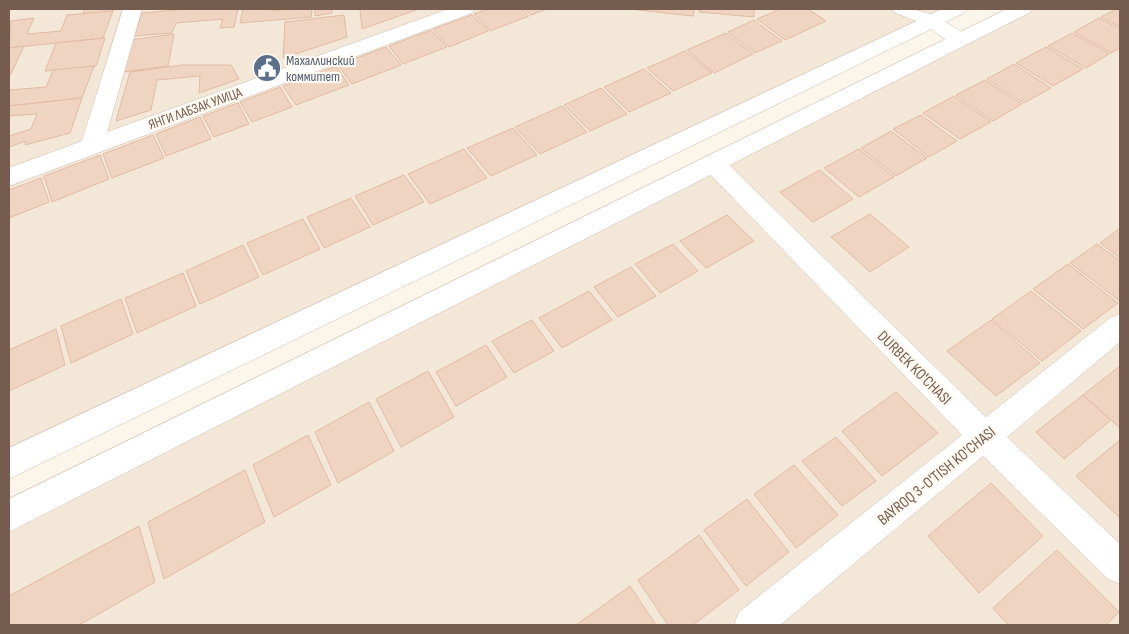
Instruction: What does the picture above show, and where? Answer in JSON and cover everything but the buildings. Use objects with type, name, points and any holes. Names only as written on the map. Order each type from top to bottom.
[{"type":"main road","points":[[92,146],[132,9]]},
{"type":"main road","name":"ЯНГИ ЛАБЗАК УЛИЦА","points":[[9,177],[465,9]]},
{"type":"main road","points":[[902,9],[932,21],[960,40]]},
{"type":"main road","points":[[9,464],[957,9]]},
{"type":"main road","points":[[9,516],[1022,9]]},
{"type":"main road","name":"DURBEK KO'CHASI","points":[[713,163],[984,436],[1120,567]]},
{"type":"main road","name":"BAYROQ 3-O'TISH KO'CHASI","points":[[752,625],[1120,326]]},
{"type":"shaded area","points":[[9,9],[957,9],[9,464]]},
{"type":"shaded area","points":[[1022,9],[1120,9],[1120,625],[9,625],[9,516]]},
{"type":"place","name":"Махаллинский коммитет","points":[[267,68]]}]
